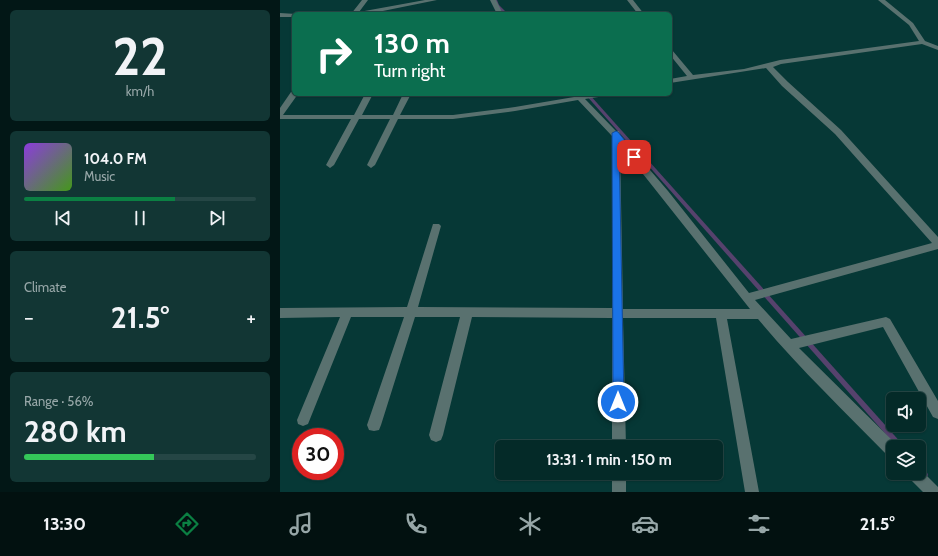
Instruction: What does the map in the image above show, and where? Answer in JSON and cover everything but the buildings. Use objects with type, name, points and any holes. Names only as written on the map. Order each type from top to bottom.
[{"type":"street","points":[[356,12],[365,0]]},
{"type":"street","points":[[369,12],[434,0]]},
{"type":"street","points":[[493,0],[499,12]]},
{"type":"street","points":[[630,0],[639,12]]},
{"type":"street","points":[[881,0],[911,24],[923,42]]},
{"type":"street","points":[[280,15],[292,15]]},
{"type":"street","points":[[672,81],[751,70],[780,62],[923,42],[938,48]]},
{"type":"street","points":[[672,53],[691,77]]},
{"type":"street","points":[[747,298],[938,244],[838,132],[785,84],[768,66]]},
{"type":"street","points":[[280,113],[293,96]]},
{"type":"street","points":[[330,166],[368,96]]},
{"type":"street","points":[[371,165],[406,96]]},
{"type":"street","points":[[280,117],[453,117],[578,96],[616,133],[747,298],[788,345],[886,444]]},
{"type":"street","points":[[616,133],[619,440]]},
{"type":"street","points":[[374,425],[411,312],[436,226]]},
{"type":"street","points":[[280,313],[411,312],[761,314]]},
{"type":"street","points":[[303,420],[348,313]]},
{"type":"street","points":[[436,435],[467,313]]},
{"type":"street","points":[[721,314],[752,492]]},
{"type":"street","points":[[788,345],[886,322],[938,413]]},
{"type":"street","points":[[619,480],[619,492]]},
{"type":"street","points":[[921,480],[933,492]]},
{"type":"waterway","points":[[496,0],[504,12]]},
{"type":"waterway","points":[[589,96],[895,440]]},
{"type":"route","points":[[618,402],[616,133],[634,157]]}]
